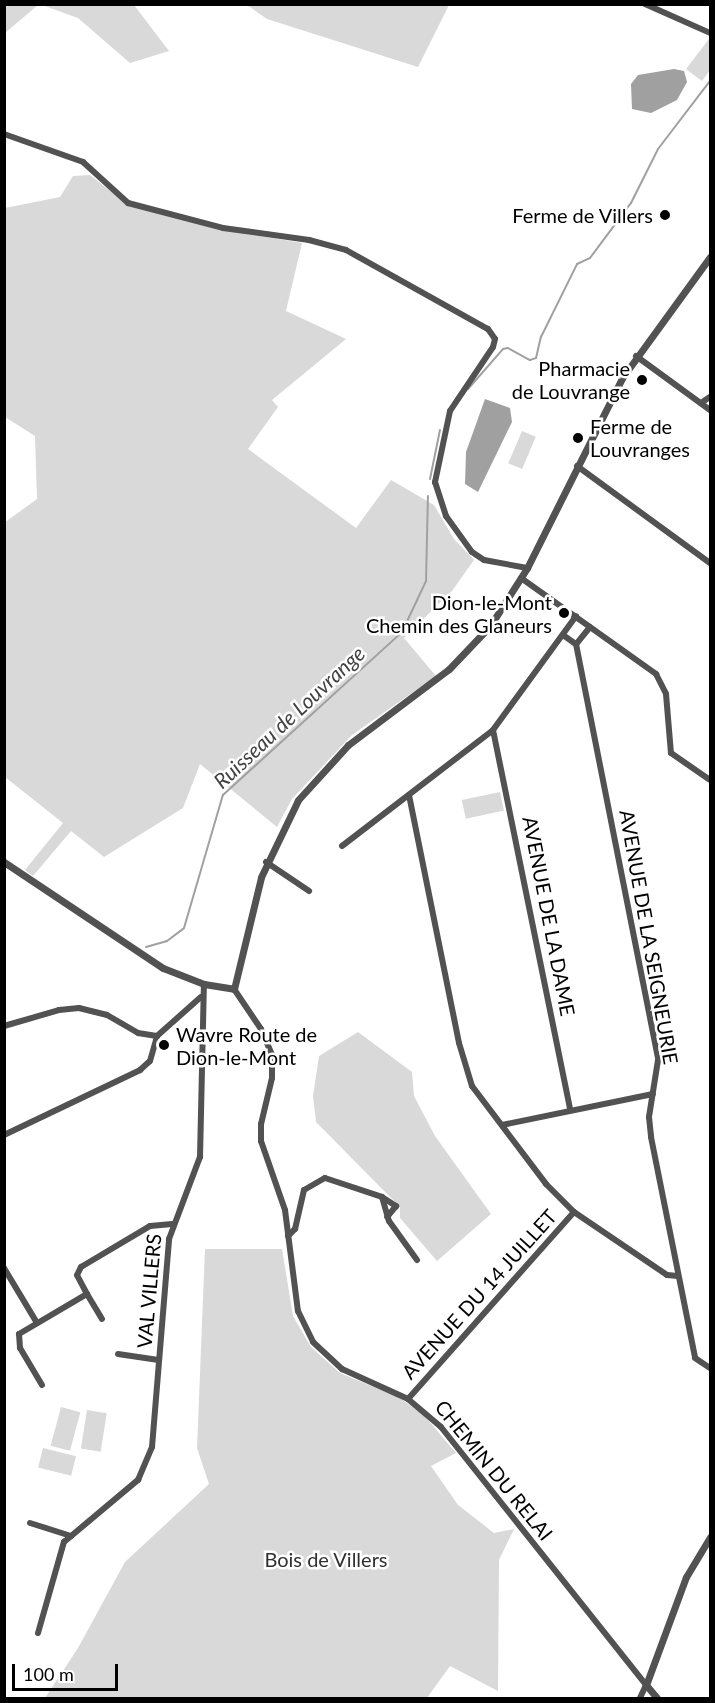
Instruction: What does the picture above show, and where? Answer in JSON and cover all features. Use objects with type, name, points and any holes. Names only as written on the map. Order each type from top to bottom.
[{"type":"street","points":[[645,4],[711,33]]},
{"type":"street","points":[[4,134],[82,162],[128,203],[223,228],[309,240],[346,250],[489,329],[495,339],[493,347],[450,411],[435,482],[446,516],[471,552],[484,560],[527,568]]},
{"type":"street","points":[[4,862],[151,961],[204,984],[234,989],[266,862],[298,800],[320,772],[348,745],[465,654],[490,626],[527,568],[577,466],[636,356],[711,257]]},
{"type":"street","points":[[636,356],[711,410]]},
{"type":"street","points":[[701,403],[711,397]]},
{"type":"street","points":[[577,466],[711,563]]},
{"type":"street","points":[[521,578],[656,674],[666,694],[671,753],[711,780]]},
{"type":"street","points":[[342,846],[493,730],[576,616]]},
{"type":"street","points":[[563,635],[576,644],[590,627]]},
{"type":"street","name":"AVENUE DE LA SEIGNEURIE","points":[[576,644],[658,1060],[652,1094],[651,1137],[694,1358],[711,1368]]},
{"type":"street","name":"AVENUE DE LA DAME","points":[[493,730],[570,1109]]},
{"type":"street","points":[[409,795],[465,1070],[546,1184],[574,1212],[667,1275],[678,1276]]},
{"type":"street","points":[[266,862],[309,891]]},
{"type":"street","name":"VAL VILLERS","points":[[38,1633],[60,1550],[71,1536],[127,1491],[144,1471],[152,1447],[172,1224],[198,1167],[201,1148],[201,997],[204,984]]},
{"type":"street","name":"CHEMIN DU RELAI","points":[[234,989],[264,1035],[272,1055],[272,1078],[261,1124],[261,1141],[285,1210],[298,1311],[313,1342],[342,1369],[408,1398],[441,1427],[657,1698]]},
{"type":"street","points":[[4,1135],[140,1070],[150,1061],[157,1036],[201,997]]},
{"type":"street","points":[[4,1026],[58,1010],[79,1008],[107,1015],[138,1033],[157,1036]]},
{"type":"street","points":[[502,1125],[570,1109],[652,1094]]},
{"type":"street","points":[[288,1236],[295,1229],[304,1190],[320,1178],[382,1197],[396,1206],[387,1217]]},
{"type":"street","points":[[382,1197],[387,1217],[417,1260]]},
{"type":"street","name":"AVENUE DU 14 JUILLET","points":[[408,1398],[574,1212]]},
{"type":"street","name":"VAL VILLERS","points":[[102,1319],[77,1275],[81,1267],[150,1226],[172,1224]]},
{"type":"street","points":[[4,1268],[37,1323]]},
{"type":"street","points":[[42,1385],[17,1342],[19,1334],[87,1294]]},
{"type":"street","name":"VAL VILLERS","points":[[118,1354],[159,1360]]},
{"type":"street","points":[[30,1523],[71,1536]]},
{"type":"street","points":[[640,1698],[686,1577],[711,1537]]},
{"type":"green space","points":[[5,4],[38,4],[38,5],[5,33]]},
{"type":"green space","points":[[42,5],[134,5],[169,51],[130,63],[78,18]]},
{"type":"green space","points":[[247,5],[449,5],[418,67],[267,19]]},
{"type":"green space","points":[[709,39],[710,70],[702,81],[686,69]]},
{"type":"green space","points":[[90,175],[124,202],[209,227],[302,243],[286,311],[346,339],[272,400],[278,407],[248,449],[356,528],[391,480],[434,505],[454,539],[474,560],[452,591],[404,638],[436,676],[352,735],[292,799],[277,827],[200,764],[183,808],[104,857],[71,831],[33,876],[25,870],[63,823],[5,777],[4,523],[37,499],[35,436],[5,417],[5,208],[60,197],[73,176]]},
{"type":"green space","points":[[522,431],[536,437],[522,469],[508,463]]},
{"type":"green space","points":[[500,792],[504,811],[466,819],[462,800]]},
{"type":"green space","points":[[358,1032],[412,1072],[414,1096],[435,1136],[491,1214],[437,1261],[400,1218],[400,1207],[316,1122],[313,1096],[319,1056]]},
{"type":"green space","name":"Bois de Villers","points":[[205,1249],[282,1249],[293,1316],[311,1347],[340,1373],[398,1397],[422,1413],[456,1453],[431,1466],[458,1505],[494,1533],[514,1529],[499,1560],[498,1691],[450,1666],[427,1698],[45,1698],[78,1648],[125,1562],[209,1484],[197,1448]]},
{"type":"green space","points":[[61,1407],[80,1412],[70,1451],[51,1446]]},
{"type":"green space","points":[[87,1410],[107,1413],[101,1452],[81,1449]]},
{"type":"green space","points":[[43,1448],[76,1456],[71,1476],[38,1467]]},
{"type":"shaded area","points":[[674,69],[684,71],[687,82],[677,100],[651,113],[632,109],[631,84],[638,75]]},
{"type":"shaded area","points":[[485,399],[510,408],[512,422],[478,492],[465,484],[466,452]]},
{"type":"waterway","name":"Ruisseau de Louvrange","points":[[468,389],[503,349],[508,348],[530,360],[536,358],[541,337],[577,264],[590,258],[631,203],[658,149],[710,81]]},
{"type":"waterway","name":"Ruisseau de Louvrange","points":[[430,479],[440,430]]},
{"type":"waterway","name":"Ruisseau de Louvrange","points":[[146,947],[167,941],[184,928],[223,795],[402,632],[426,581],[428,496]]},
{"type":"place","name":"Ferme de Villers","points":[[665,215]]},
{"type":"place","name":"Pharmacie de Louvrange","points":[[642,380]]},
{"type":"place","name":"Ferme de Louvranges","points":[[578,438]]},
{"type":"place","name":"Dion-le-Mont Chemin des Glaneurs","points":[[564,613]]},
{"type":"place","name":"Wavre Route de Dion-le-Mont","points":[[164,1045]]}]
